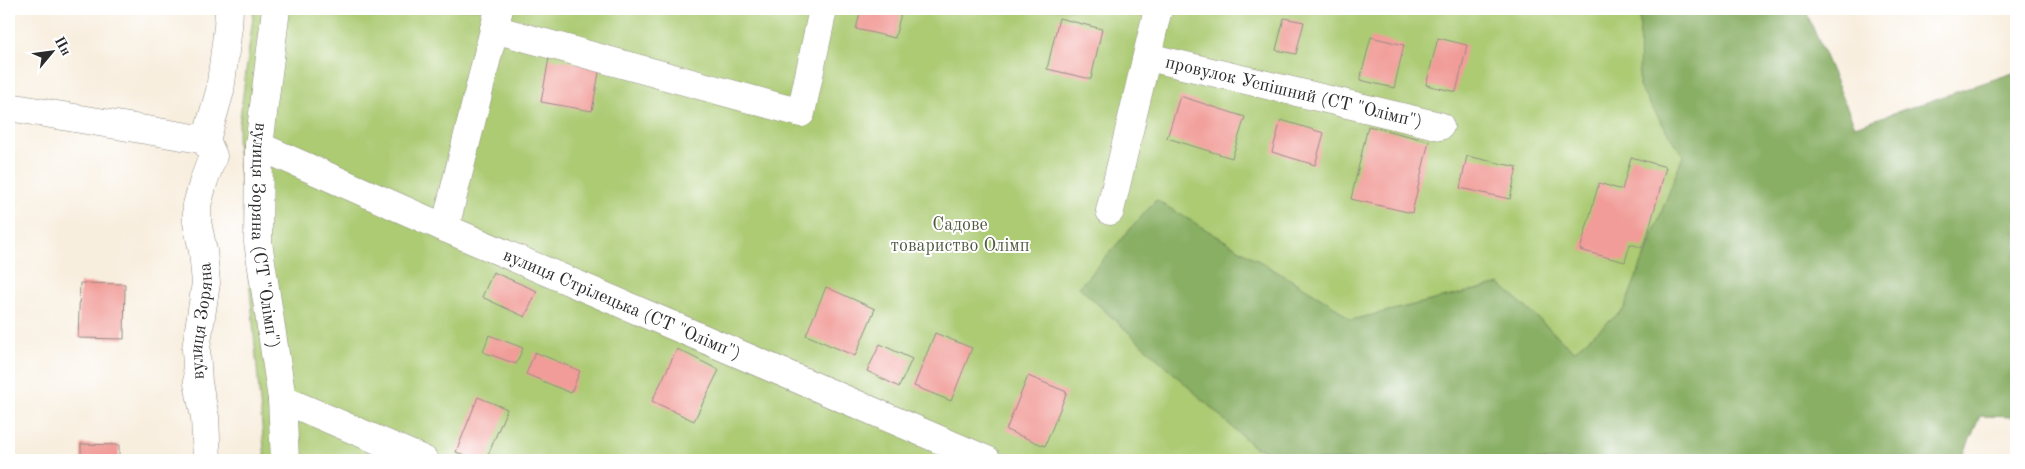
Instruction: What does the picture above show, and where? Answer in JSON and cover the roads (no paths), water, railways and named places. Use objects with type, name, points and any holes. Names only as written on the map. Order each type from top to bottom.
[{"type":"street","name":"вулиця Зоряна","points":[[207,460],[205,417],[198,383],[196,349],[206,283],[203,250],[197,222],[197,205],[213,156],[206,140],[220,91],[228,27],[228,9]]},
{"type":"street","name":"вулиця Зоряна (СТ \"Олімп\")","points":[[276,9],[259,146],[258,242],[282,400],[284,460]]},
{"type":"street","points":[[444,228],[497,19],[801,113],[823,9]]},
{"type":"street","points":[[1110,210],[1158,9]]},
{"type":"street","name":"провулок Успішний (СТ \"Олімп\")","points":[[1148,57],[1440,126]]},
{"type":"street","points":[[9,107],[206,140]]},
{"type":"street","name":"вулиця Стрілецька (СТ \"Олімп\")","points":[[259,146],[444,228],[987,460]]},
{"type":"street","points":[[282,400],[424,460]]},
{"type":"park label","name":"Садове товариство Олімп","points":[[960,234]]}]
